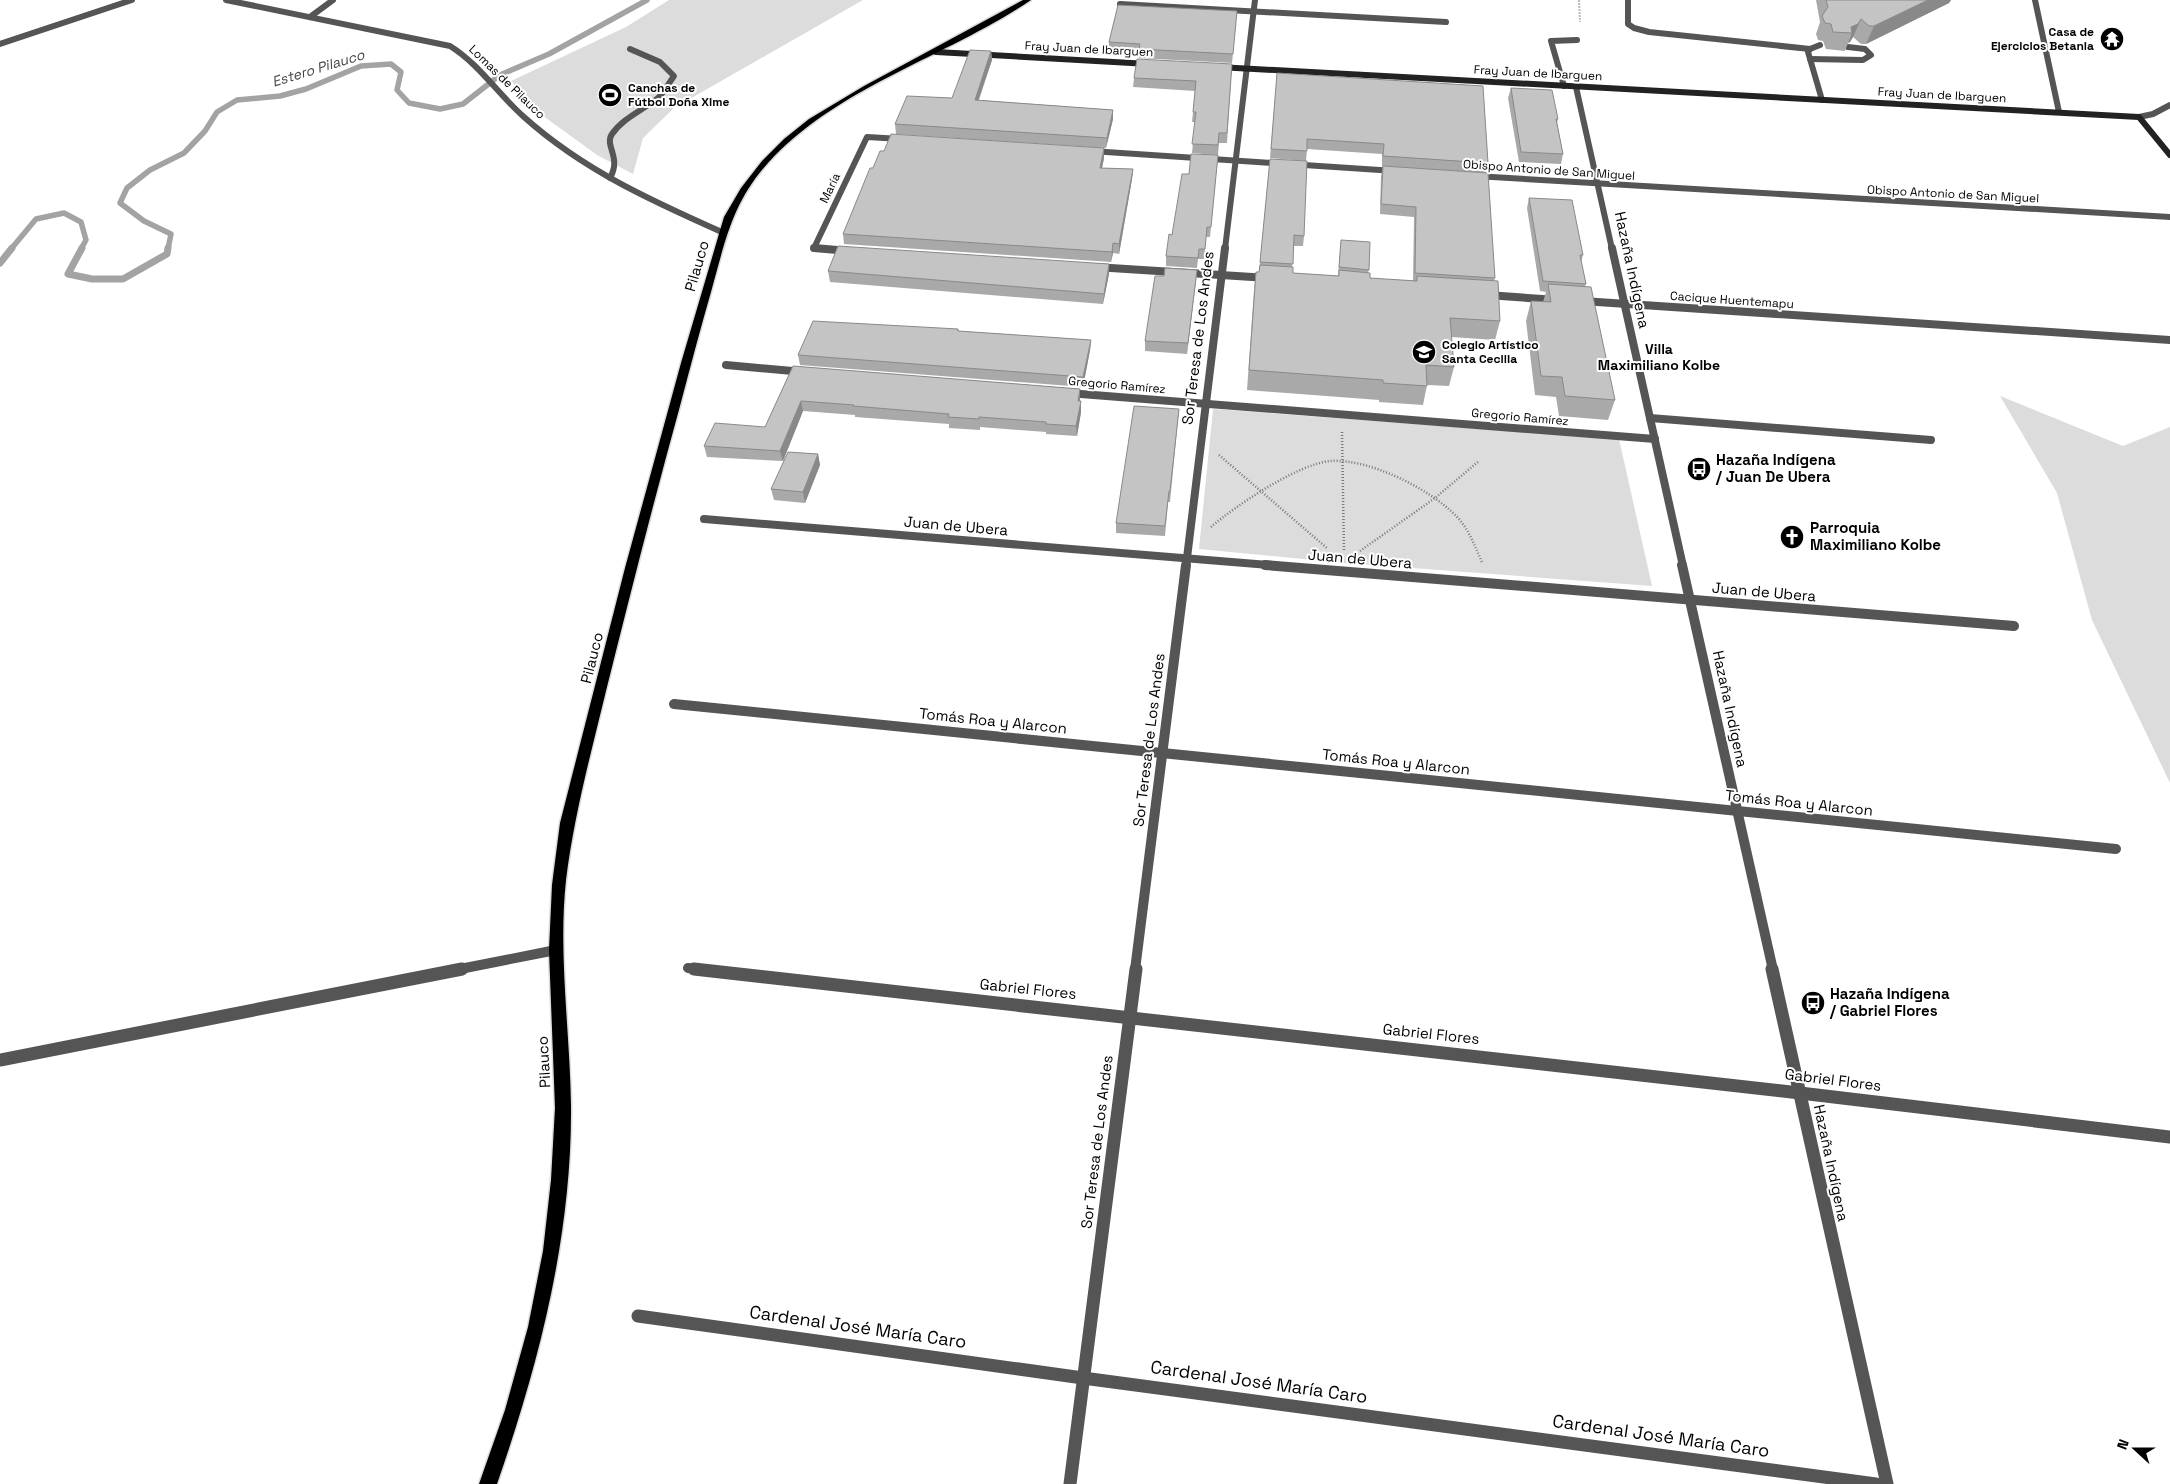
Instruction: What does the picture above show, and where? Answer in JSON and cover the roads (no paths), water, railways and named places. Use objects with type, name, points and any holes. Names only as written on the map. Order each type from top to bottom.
[{"type":"main road","name":"Pilauco","points":[[488,1484],[514,1410],[536,1327],[551,1251],[559,1180],[562,1108],[556,950],[560,885],[567,823],[631,568],[686,363],[724,233],[737,200],[748,182],[775,150],[792,136],[848,97],[936,52],[1028,0]]},
{"type":"street","points":[[0,44],[132,0]]},
{"type":"street","name":"Lomas de Pilauco","points":[[226,0],[450,46],[463,54],[524,117],[593,169],[646,199],[724,233]]},
{"type":"street","points":[[310,17],[333,0]]},
{"type":"street","name":"Sor Teresa de Los Andes","points":[[1070,1484],[1128,1016],[1163,753],[1255,0]]},
{"type":"street","points":[[1628,0],[1628,24],[1634,28],[1649,32],[1810,49],[1820,45]]},
{"type":"street","points":[[2036,0],[2059,112]]},
{"type":"street","points":[[1120,4],[1446,22]]},
{"type":"street","points":[[1564,86],[1551,40],[1577,40]]},
{"type":"street","points":[[1810,59],[1863,60],[1871,55],[1865,49],[1848,47]]},
{"type":"street","points":[[1810,49],[1808,52],[1822,100]]},
{"type":"street","points":[[610,178],[616,164],[616,157],[609,144],[610,136],[619,125],[658,97],[674,76],[669,69],[653,58],[630,50]]},
{"type":"street","name":"Fray Juan de Ibarguen","points":[[936,52],[1159,64]]},
{"type":"street","name":"Fray Juan de Ibarguen","points":[[1208,67],[2139,117]]},
{"type":"street","name":"Hazaña Indígena","points":[[1576,87],[1887,1484]]},
{"type":"street","points":[[2170,105],[2153,114],[2139,117],[2170,155]]},
{"type":"street","name":"María","points":[[854,251],[814,248],[867,137],[907,140]]},
{"type":"street","points":[[1086,151],[1400,172]]},
{"type":"street","name":"Obispo Antonio de San Miguel","points":[[1468,176],[2170,217]]},
{"type":"street","points":[[1082,266],[1281,279]]},
{"type":"street","name":"Cacique Huentemapu","points":[[1480,294],[2170,340]]},
{"type":"street","points":[[726,365],[814,372]]},
{"type":"street","name":"Gregorio Ramírez","points":[[1058,392],[1655,439]]},
{"type":"street","points":[[1650,418],[1931,440]]},
{"type":"street","name":"Juan de Ubera","points":[[704,519],[2014,626]]},
{"type":"street","name":"Tomás Roa y Alarcon","points":[[674,704],[2116,850]]},
{"type":"street","points":[[0,1060],[556,950]]},
{"type":"street","name":"Gabriel Flores","points":[[688,968],[1128,1016],[2170,1137]]},
{"type":"street","name":"Cardenal José María Caro","points":[[638,1316],[1083,1378],[1876,1484]]},
{"type":"waterway","name":"Estero Pilauco","points":[[168,249],[171,234],[144,221],[120,203],[127,188],[150,170],[184,153],[205,131],[217,112],[237,100],[280,96],[306,89],[361,66],[391,64],[401,72],[397,90],[409,103],[440,109],[463,104],[500,75],[549,54],[647,0]]},
{"type":"waterway","name":"Estero Pilauco","points":[[11,249],[36,219],[64,213],[81,222],[86,240],[81,249]]},
{"type":"waterway","name":"Estero Pilauco","points":[[0,263],[12,248]]},
{"type":"waterway","name":"Estero Pilauco","points":[[82,248],[68,274],[92,279],[123,279],[167,254],[168,248]]},
{"type":"place","name":"Casa de Ejercicios Betania","points":[[2112,39]]},
{"type":"place","name":"Canchas de Fútbol Doña Xime","points":[[610,95]]},
{"type":"place","name":"Colegio Artístico Santa Cecilia","points":[[1424,352]]},
{"type":"place","name":"Hazaña Indígena / Juan De Ubera","points":[[1699,469]]},
{"type":"place","name":"Parroquia Maximiliano Kolbe","points":[[1792,537]]},
{"type":"place","name":"Hazaña Indígena / Gabriel Flores","points":[[1813,1003]]},
{"type":"district","name":"Villa Maximiliano Kolbe","points":[[1659,358]]}]
